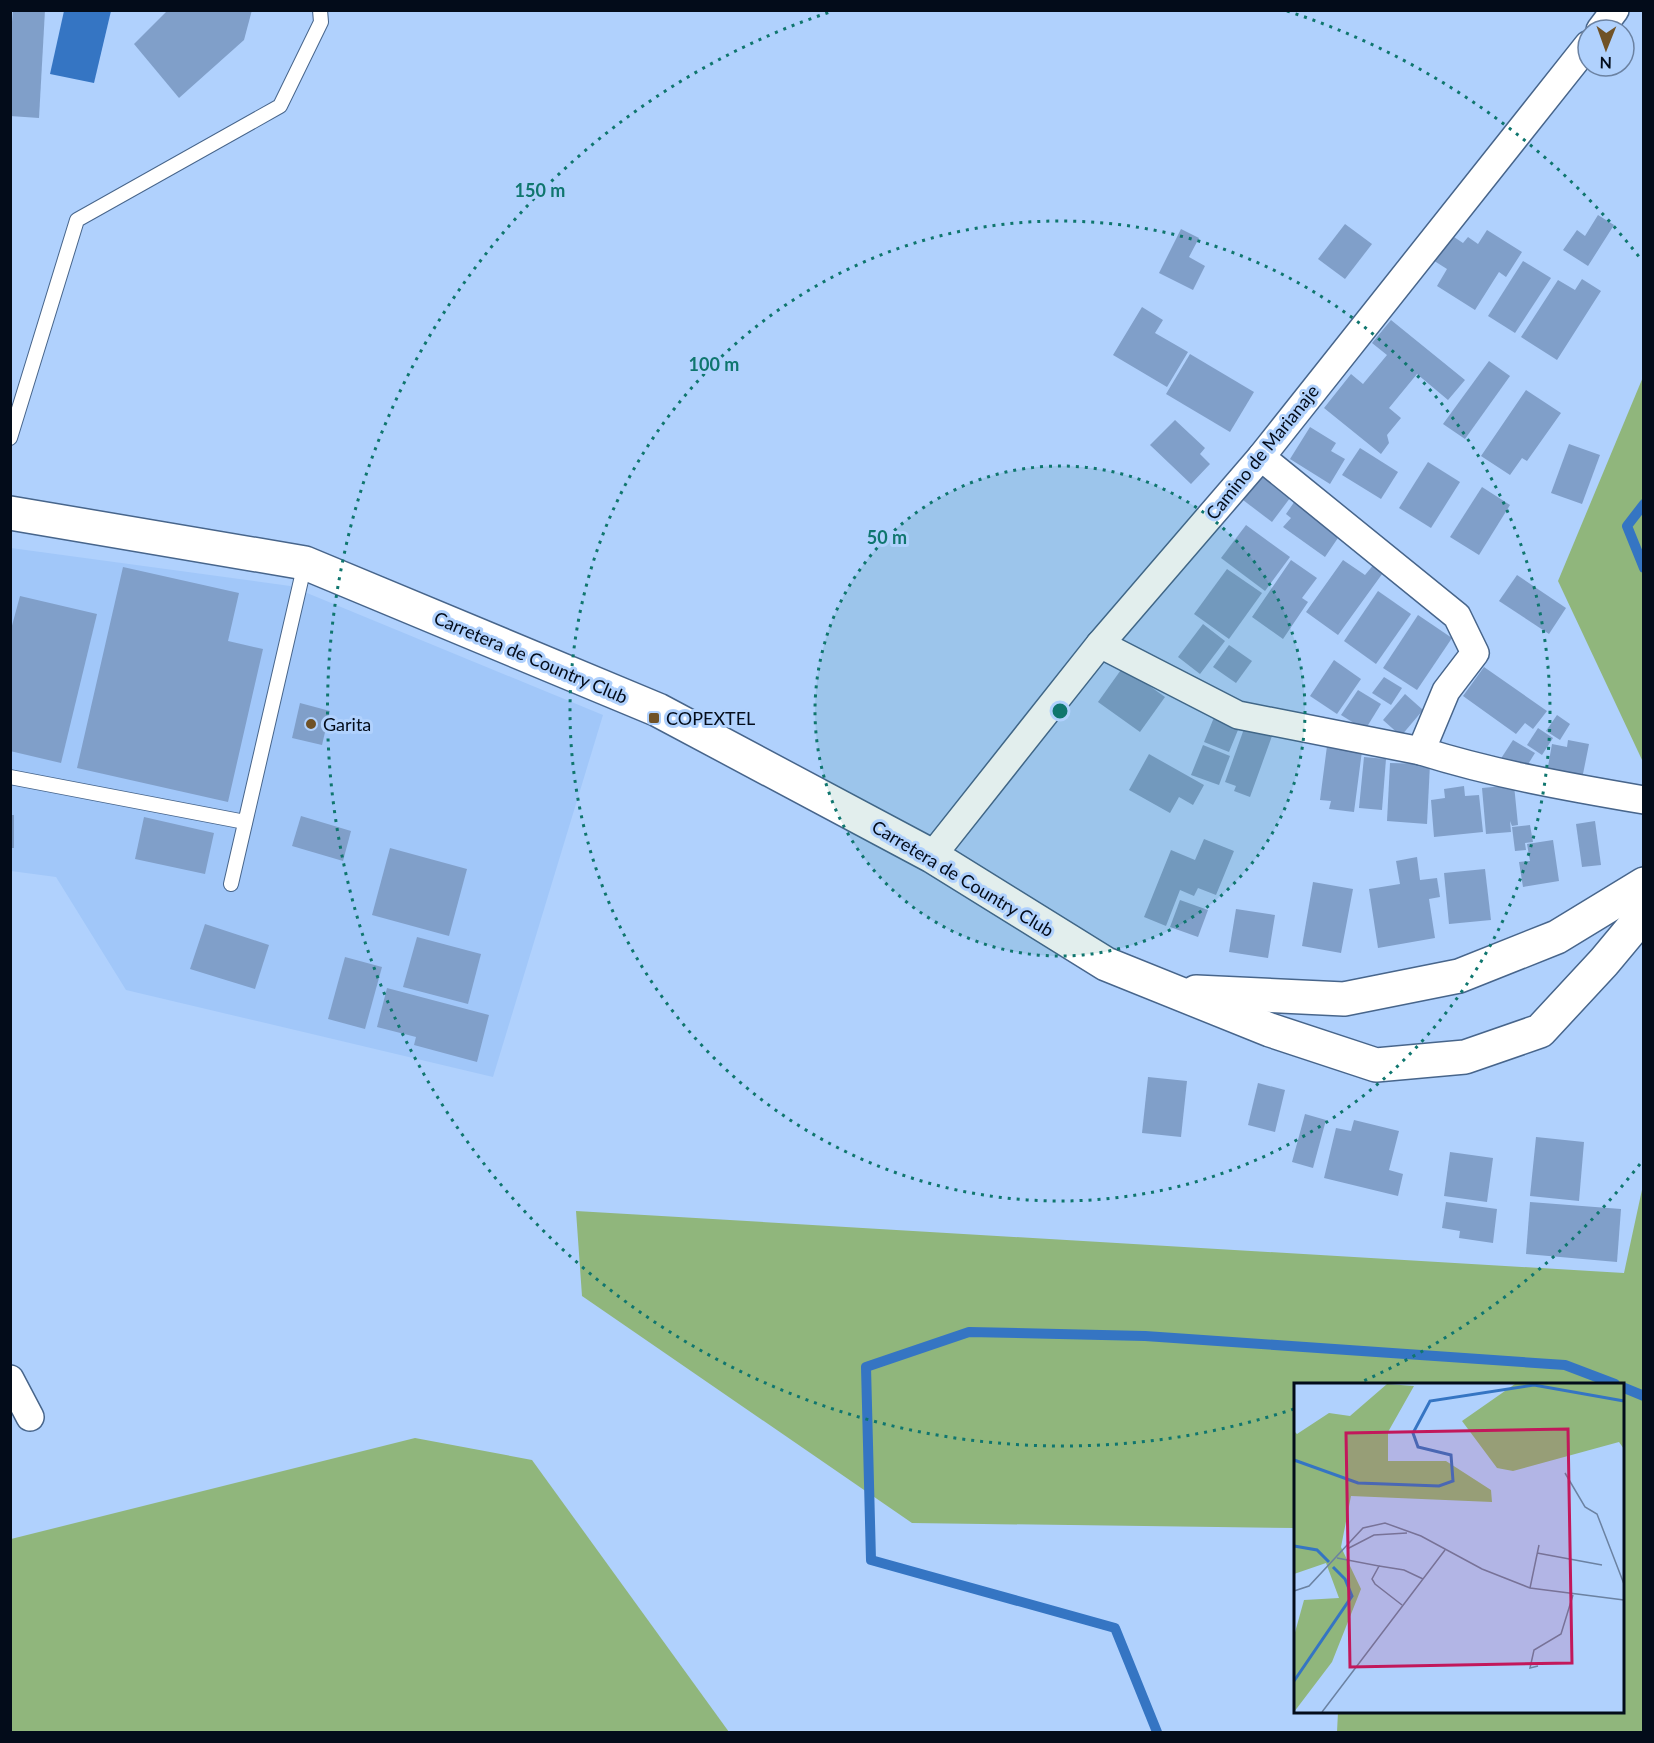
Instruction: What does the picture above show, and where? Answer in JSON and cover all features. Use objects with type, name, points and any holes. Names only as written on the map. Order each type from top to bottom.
[{"type":"street","name":"Camino de Marianaje","points":[[932,856],[1100,644],[1261,457],[1576,60]]},
{"type":"street","points":[[1261,457],[1457,616],[1475,653],[1446,692],[1421,751]]},
{"type":"street","name":"Carretera de Country Club","points":[[10,513],[305,564],[658,710],[932,856],[1106,964],[1270,1030],[1376,1065],[1465,1057],[1540,1031],[1604,962],[1644,914]]},
{"type":"street","points":[[1100,644],[1238,715],[1421,751],[1464,765],[1542,783],[1644,800]]},
{"type":"street","name":"Carretera de Country Club","points":[[1172,991],[1344,999],[1459,976],[1557,937],[1644,884]]},
{"type":"street","points":[[10,1379],[30,1417]]},
{"type":"lane","points":[[10,438],[77,220],[280,106],[321,22],[320,10]]},
{"type":"lane","points":[[231,884],[305,564]]},
{"type":"lane","points":[[10,777],[245,822]]},
{"type":"shaded area","points":[[64,11],[111,11],[94,83],[50,74]]},
{"type":"shaded area","points":[[11,548],[290,586],[603,715],[493,1077],[126,990],[56,877],[11,871]]},
{"type":"green space","points":[[1643,377],[1643,762],[1558,581]]},
{"type":"green space","points":[[1643,1185],[1643,1732],[1337,1732],[1338,1713],[1624,1713],[1624,1383],[1294,1383],[1294,1528],[912,1523],[582,1296],[576,1211],[1624,1273]]},
{"type":"green space","points":[[415,1438],[532,1460],[729,1732],[11,1732],[11,1539]]},
{"type":"building","points":[[13,10],[45,10],[39,118],[10,116],[10,46]]},
{"type":"building","points":[[168,10],[252,10],[244,40],[179,98],[134,44]]},
{"type":"building","points":[[1598,215],[1614,225],[1588,266],[1563,250],[1577,230],[1585,236]]},
{"type":"building","points":[[1345,224],[1372,244],[1345,279],[1318,259]]},
{"type":"building","points":[[1181,229],[1199,238],[1189,257],[1205,266],[1193,290],[1159,273]]},
{"type":"building","points":[[1487,230],[1522,252],[1506,277],[1499,272],[1475,310],[1437,286],[1447,269],[1428,257],[1445,231],[1463,243],[1468,237],[1478,244]]},
{"type":"building","points":[[1523,261],[1551,278],[1515,333],[1488,316]]},
{"type":"building","points":[[1582,279],[1601,291],[1557,360],[1521,337],[1558,280],[1575,290]]},
{"type":"building","points":[[1142,307],[1163,320],[1155,333],[1188,352],[1167,387],[1113,355]]},
{"type":"building","points":[[1391,320],[1465,380],[1448,400],[1417,374],[1389,408],[1401,418],[1387,435],[1389,443],[1381,454],[1324,408],[1351,374],[1363,384],[1387,355],[1372,343]]},
{"type":"building","points":[[1190,354],[1254,392],[1230,432],[1166,394]]},
{"type":"building","points":[[1489,361],[1510,376],[1465,439],[1443,424]]},
{"type":"building","points":[[1526,390],[1561,413],[1527,461],[1522,458],[1510,475],[1481,456]]},
{"type":"building","points":[[1175,420],[1205,448],[1200,454],[1210,464],[1191,484],[1150,445]]},
{"type":"building","points":[[1310,427],[1336,443],[1331,451],[1345,459],[1330,484],[1290,459]]},
{"type":"building","points":[[1569,444],[1600,455],[1582,504],[1551,493]]},
{"type":"building","points":[[1360,448],[1398,472],[1381,499],[1342,475]]},
{"type":"building","points":[[1428,462],[1460,482],[1431,528],[1399,508]]},
{"type":"building","points":[[1263,473],[1293,494],[1272,522],[1243,500]]},
{"type":"building","points":[[1482,487],[1510,505],[1479,555],[1450,537]]},
{"type":"building","points":[[1299,495],[1342,532],[1325,557],[1283,527],[1291,518],[1286,514]]},
{"type":"building","points":[[1246,525],[1290,557],[1265,591],[1221,558]]},
{"type":"building","points":[[1291,560],[1317,578],[1302,598],[1308,602],[1283,639],[1252,617]]},
{"type":"building","points":[[1343,560],[1365,575],[1375,563],[1385,570],[1338,635],[1306,612]]},
{"type":"building","points":[[123,567],[239,593],[228,641],[263,649],[228,802],[77,768]]},
{"type":"building","points":[[1227,569],[1262,593],[1229,639],[1194,614]]},
{"type":"building","points":[[1517,575],[1566,608],[1549,634],[1499,601]]},
{"type":"building","points":[[1378,591],[1411,614],[1376,664],[1344,641]]},
{"type":"building","points":[[20,596],[97,614],[61,763],[10,751],[10,633]]},
{"type":"building","points":[[1418,615],[1452,638],[1417,690],[1383,668]]},
{"type":"building","points":[[1203,624],[1225,641],[1200,674],[1178,657]]},
{"type":"building","points":[[1229,645],[1252,661],[1236,683],[1213,667]]},
{"type":"building","points":[[1334,660],[1361,679],[1337,714],[1310,696]]},
{"type":"building","points":[[1123,667],[1165,697],[1140,732],[1098,702]]},
{"type":"building","points":[[1484,667],[1547,711],[1533,729],[1525,723],[1516,734],[1463,696]]},
{"type":"building","points":[[1384,677],[1402,688],[1391,705],[1372,693]]},
{"type":"building","points":[[1358,690],[1381,704],[1365,730],[1341,715]]},
{"type":"building","points":[[1405,694],[1423,710],[1401,736],[1383,720]]},
{"type":"building","name":"Garita","points":[[300,703],[330,711],[322,745],[292,738]]},
{"type":"building","points":[[1215,715],[1240,725],[1229,752],[1204,742]]},
{"type":"building","points":[[1557,715],[1570,724],[1560,740],[1546,731]]},
{"type":"building","points":[[1245,726],[1272,736],[1250,797],[1234,791],[1236,786],[1225,782]]},
{"type":"building","points":[[1538,728],[1553,738],[1542,755],[1527,745]]},
{"type":"building","points":[[1513,740],[1535,753],[1522,774],[1500,760]]},
{"type":"building","points":[[1568,740],[1589,744],[1582,779],[1547,772],[1552,744],[1567,747]]},
{"type":"building","points":[[1203,745],[1230,756],[1219,785],[1191,775]]},
{"type":"building","points":[[1327,746],[1362,751],[1354,812],[1329,809],[1331,801],[1320,800]]},
{"type":"building","points":[[1149,754],[1204,785],[1193,805],[1179,797],[1170,813],[1129,790]]},
{"type":"building","points":[[1364,757],[1386,759],[1382,810],[1359,808]]},
{"type":"building","points":[[1390,763],[1430,764],[1427,824],[1387,821]]},
{"type":"building","points":[[1514,785],[1518,825],[1512,826],[1510,821],[1511,832],[1486,834],[1482,788]]},
{"type":"building","points":[[1464,786],[1465,796],[1479,795],[1483,832],[1434,837],[1431,800],[1445,798],[1444,789]]},
{"type":"building","points":[[10,815],[14,815],[14,848],[10,848]]},
{"type":"building","points":[[301,816],[351,831],[343,861],[292,846]]},
{"type":"building","points":[[144,817],[214,833],[205,874],[135,859]]},
{"type":"building","points":[[1595,821],[1601,865],[1582,867],[1576,824]]},
{"type":"building","points":[[1530,825],[1533,842],[1525,843],[1526,850],[1515,851],[1512,827]]},
{"type":"building","points":[[1204,839],[1234,851],[1216,895],[1198,888],[1194,896],[1180,890],[1166,926],[1144,917],[1171,850],[1195,860]]},
{"type":"building","points":[[1553,840],[1559,881],[1523,887],[1519,862],[1530,861],[1527,844]]},
{"type":"building","points":[[390,848],[467,869],[449,936],[372,915]]},
{"type":"building","points":[[1417,857],[1420,880],[1437,878],[1440,897],[1429,899],[1435,938],[1378,948],[1369,889],[1400,884],[1396,861]]},
{"type":"building","points":[[1485,869],[1491,920],[1449,924],[1444,873]]},
{"type":"building","points":[[1313,882],[1353,889],[1341,953],[1302,946]]},
{"type":"building","points":[[1180,900],[1208,910],[1198,937],[1170,927]]},
{"type":"building","points":[[1236,909],[1275,915],[1268,958],[1229,952]]},
{"type":"building","points":[[205,924],[269,945],[255,989],[190,969]]},
{"type":"building","points":[[417,937],[481,954],[468,1004],[403,987]]},
{"type":"building","points":[[345,957],[382,967],[365,1029],[328,1019]]},
{"type":"building","points":[[387,988],[489,1015],[477,1062],[414,1045],[416,1037],[377,1027]]},
{"type":"building","points":[[1148,1077],[1187,1081],[1181,1137],[1142,1133]]},
{"type":"building","points":[[1258,1083],[1285,1090],[1275,1132],[1248,1125]]},
{"type":"building","points":[[1305,1114],[1326,1120],[1313,1168],[1292,1162]]},
{"type":"building","points":[[1354,1120],[1399,1131],[1389,1170],[1403,1174],[1398,1196],[1324,1178],[1336,1128],[1351,1131]]},
{"type":"building","points":[[1536,1137],[1584,1142],[1579,1201],[1530,1196]]},
{"type":"building","points":[[1450,1152],[1493,1158],[1487,1202],[1444,1196]]},
{"type":"building","points":[[1446,1202],[1497,1209],[1493,1243],[1459,1238],[1460,1231],[1442,1228]]},
{"type":"building","points":[[1530,1202],[1621,1209],[1617,1262],[1526,1254]]},
{"type":"waterway","points":[[1644,504],[1627,526],[1644,568]]},
{"type":"waterway","points":[[1157,1732],[1115,1628],[871,1560],[866,1367],[969,1332],[1145,1336],[1565,1365],[1612,1383]]},
{"type":"waterway","points":[[1624,1388],[1644,1396]]},
{"type":"place","name":"COPEXTEL","points":[[654,718]]},
{"type":"place","name":"Garita","points":[[311,724]]}]
